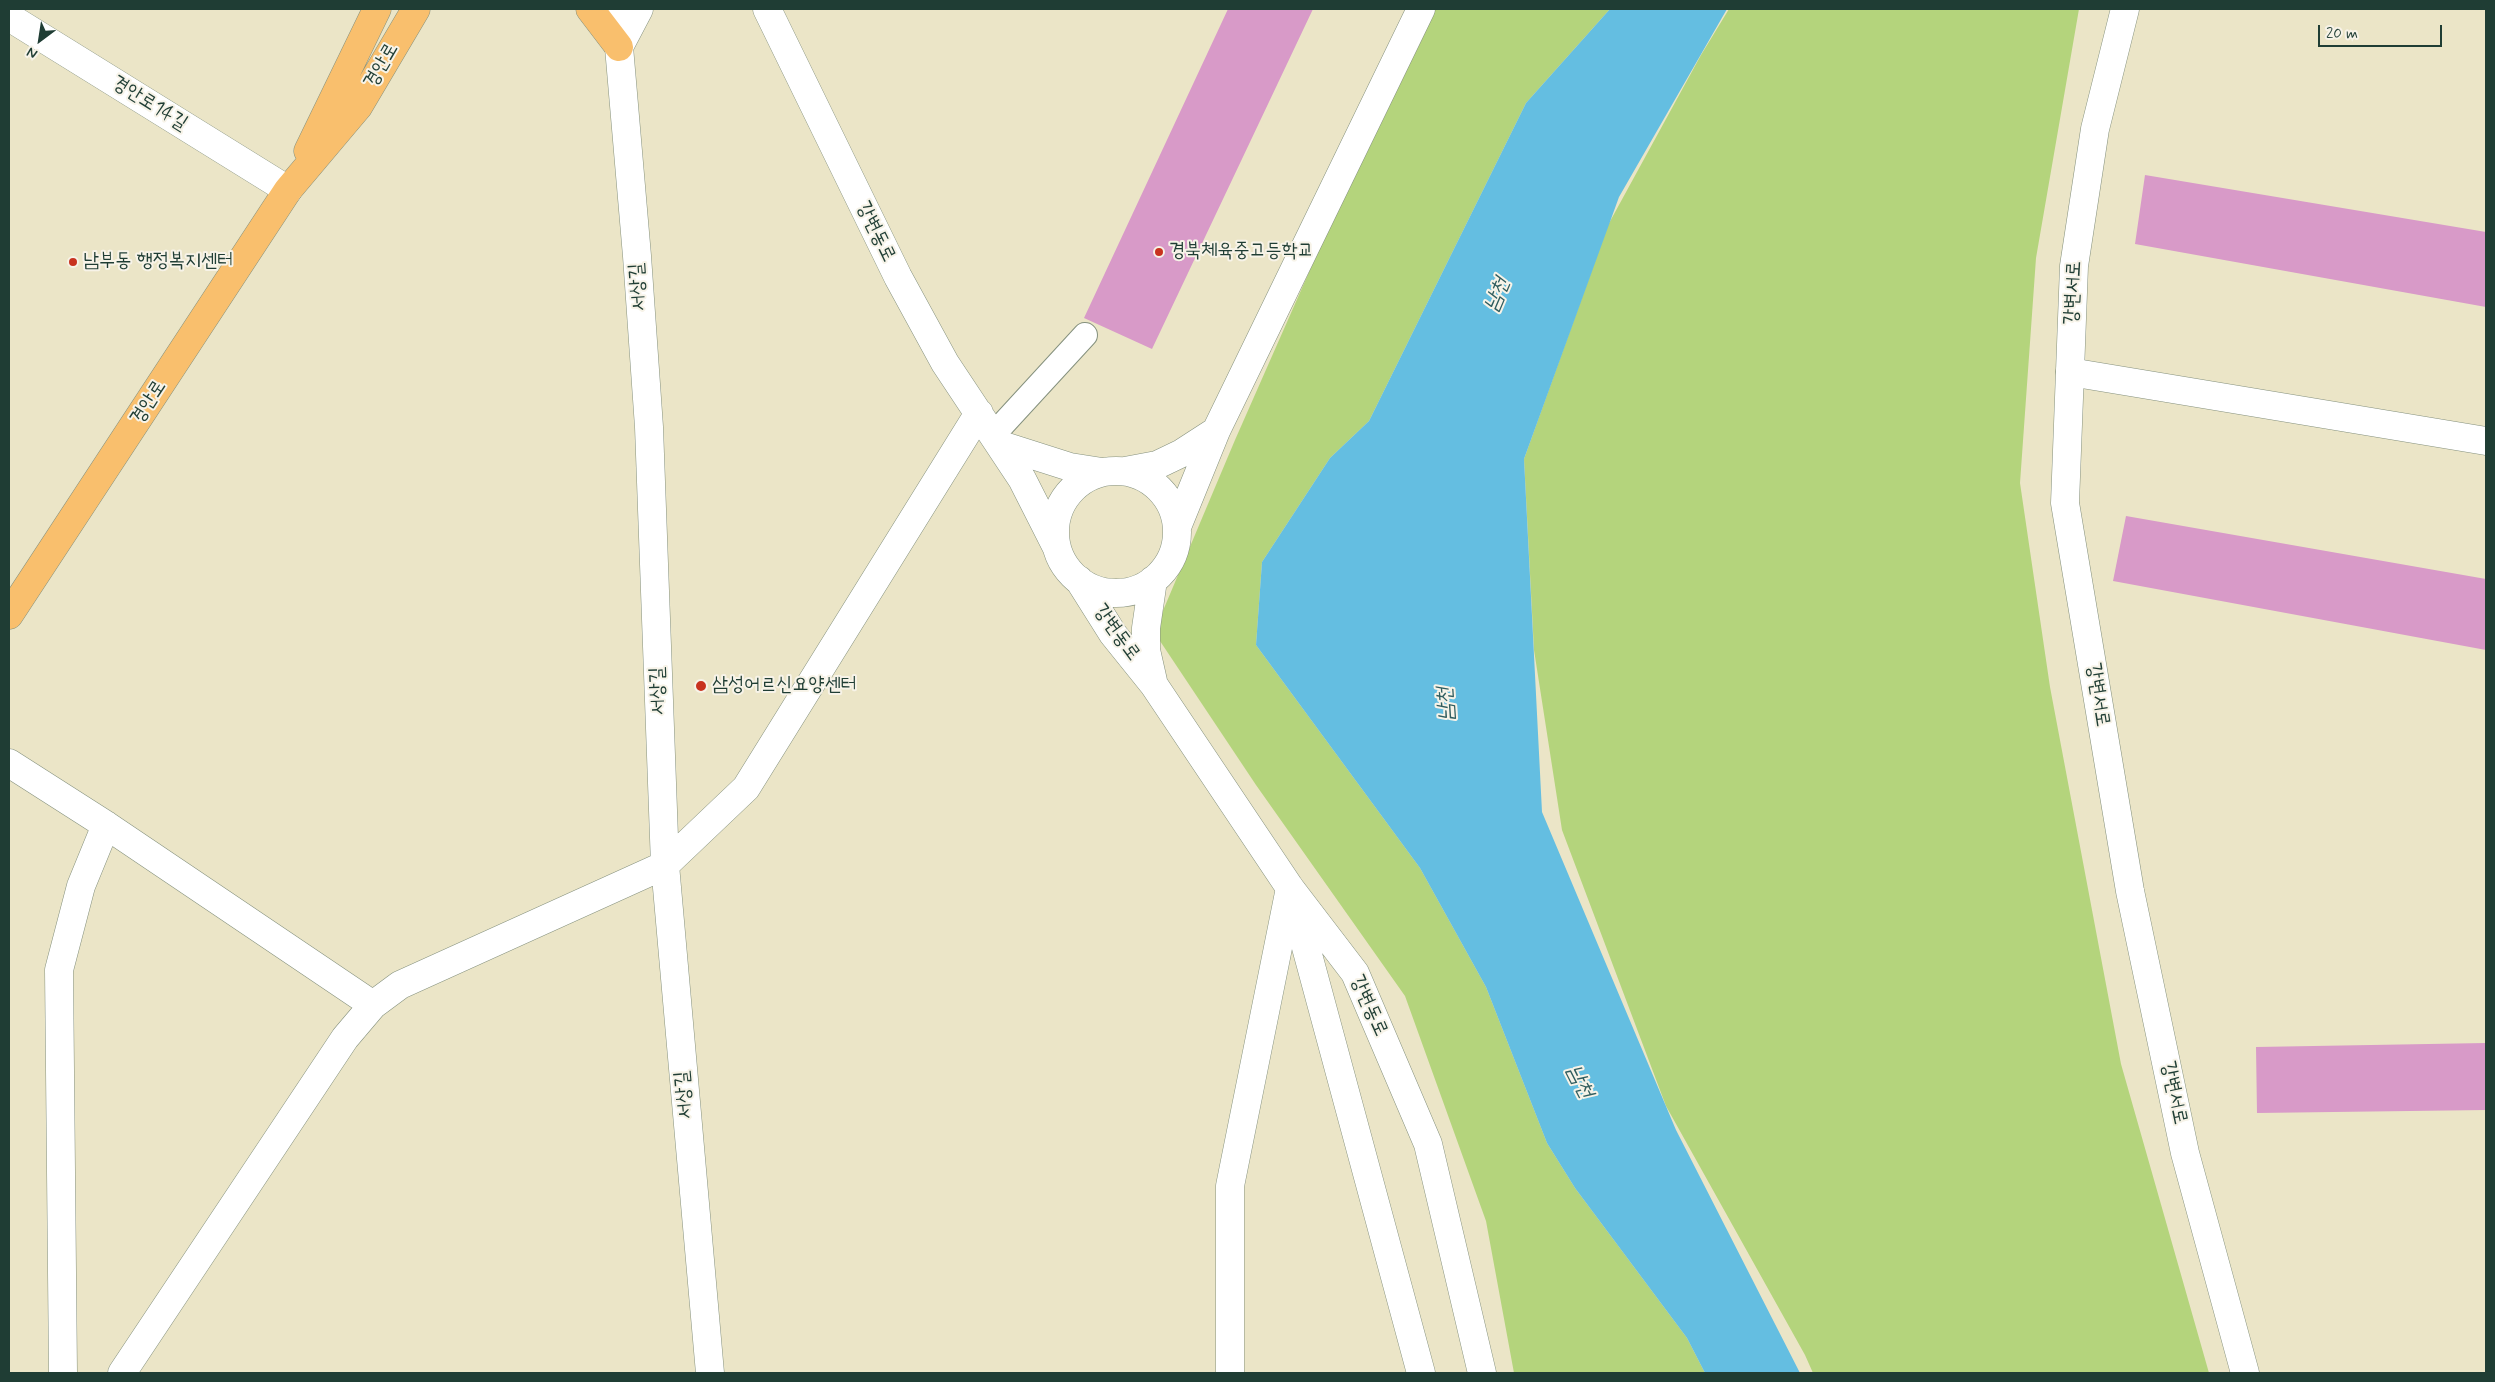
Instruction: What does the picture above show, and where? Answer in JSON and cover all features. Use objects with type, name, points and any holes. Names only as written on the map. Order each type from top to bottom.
[{"type":"main road","name":"경안로","points":[[288,190],[377,9]]},
{"type":"main road","name":"경안로","points":[[9,615],[288,190],[358,107],[416,9]]},
{"type":"main road","points":[[590,9],[619,46]]},
{"type":"street","name":"서상길","points":[[613,9],[619,46],[649,427],[665,864],[710,1373]]},
{"type":"street","points":[[619,46],[639,9]]},
{"type":"street","name":"강변동로","points":[[767,9],[898,277],[945,362],[991,431],[1038,508],[1065,565],[1079,580],[1113,634],[1154,685],[1290,888],[1355,973],[1428,1144],[1482,1373]]},
{"type":"street","points":[[1177,527],[1216,431],[1421,9]]},
{"type":"street","name":"강변서로","points":[[2125,9],[2095,129],[2074,266],[2065,503],[2130,891],[2185,1153],[2245,1373]]},
{"type":"street","name":"경안로14길","points":[[9,17],[288,190]]},
{"type":"street","points":[[2070,372],[2486,441]]},
{"type":"street","points":[[122,1373],[345,1038],[373,1005],[400,985],[665,864],[746,788],[991,431]]},
{"type":"street","name":"강변동로","points":[[991,431],[1070,467],[1114,472],[1144,478],[1160,490],[1172,507],[1177,527],[1175,548],[1167,565],[1153,580],[1136,590],[1116,593],[1096,590],[1079,580]]},
{"type":"street","points":[[1114,472],[1157,465],[1182,454],[1216,431]]},
{"type":"street","name":"강변동로","points":[[1057,548],[1054,528],[1062,502],[1070,491],[1086,478],[1114,472]]},
{"type":"street","name":"강변동로","points":[[1153,580],[1146,628],[1146,650],[1154,685]]},
{"type":"street","points":[[9,763],[106,825],[373,1005]]},
{"type":"street","points":[[64,1373],[59,970],[81,886],[106,825]]},
{"type":"street","points":[[1230,1373],[1230,1186],[1290,888]]},
{"type":"street","points":[[1290,888],[1421,1373]]},
{"type":"lane","points":[[991,431],[1085,335]]},
{"type":"green space","points":[[1425,9],[1610,9],[1526,103],[1369,421],[1330,458],[1262,562],[1256,645],[1420,868],[1486,987],[1547,1143],[1575,1188],[1687,1338],[1705,1373],[1514,1373],[1486,1221],[1405,996],[1256,785],[1154,632],[1235,440]]},
{"type":"green space","points":[[1729,9],[2079,9],[2036,258],[2020,483],[2050,687],[2121,1064],[2209,1373],[1813,1373],[1805,1355],[1666,1106],[1562,830],[1534,650],[1524,459],[1608,225],[1701,55]]},
{"type":"water","name":"남천","points":[[1610,9],[1727,9],[1619,197],[1524,459],[1542,812],[1676,1130],[1800,1373],[1705,1373],[1687,1338],[1575,1188],[1547,1143],[1486,987],[1420,868],[1256,645],[1262,562],[1330,458],[1369,421],[1526,103]]},
{"type":"building","points":[[1228,9],[1313,9],[1152,349],[1084,318]]},
{"type":"building","points":[[2145,175],[2486,232],[2486,307],[2135,244]]},
{"type":"building","points":[[2126,516],[2486,579],[2486,650],[2113,581]]},
{"type":"building","points":[[2486,1043],[2486,1110],[2257,1113],[2256,1047]]},
{"type":"place","name":"경북체육중고등학교","points":[[1159,252]]},
{"type":"place","name":"남부동 행정복지센터","points":[[73,262]]},
{"type":"place","name":"삼성어르신요양센터","points":[[701,686]]}]
